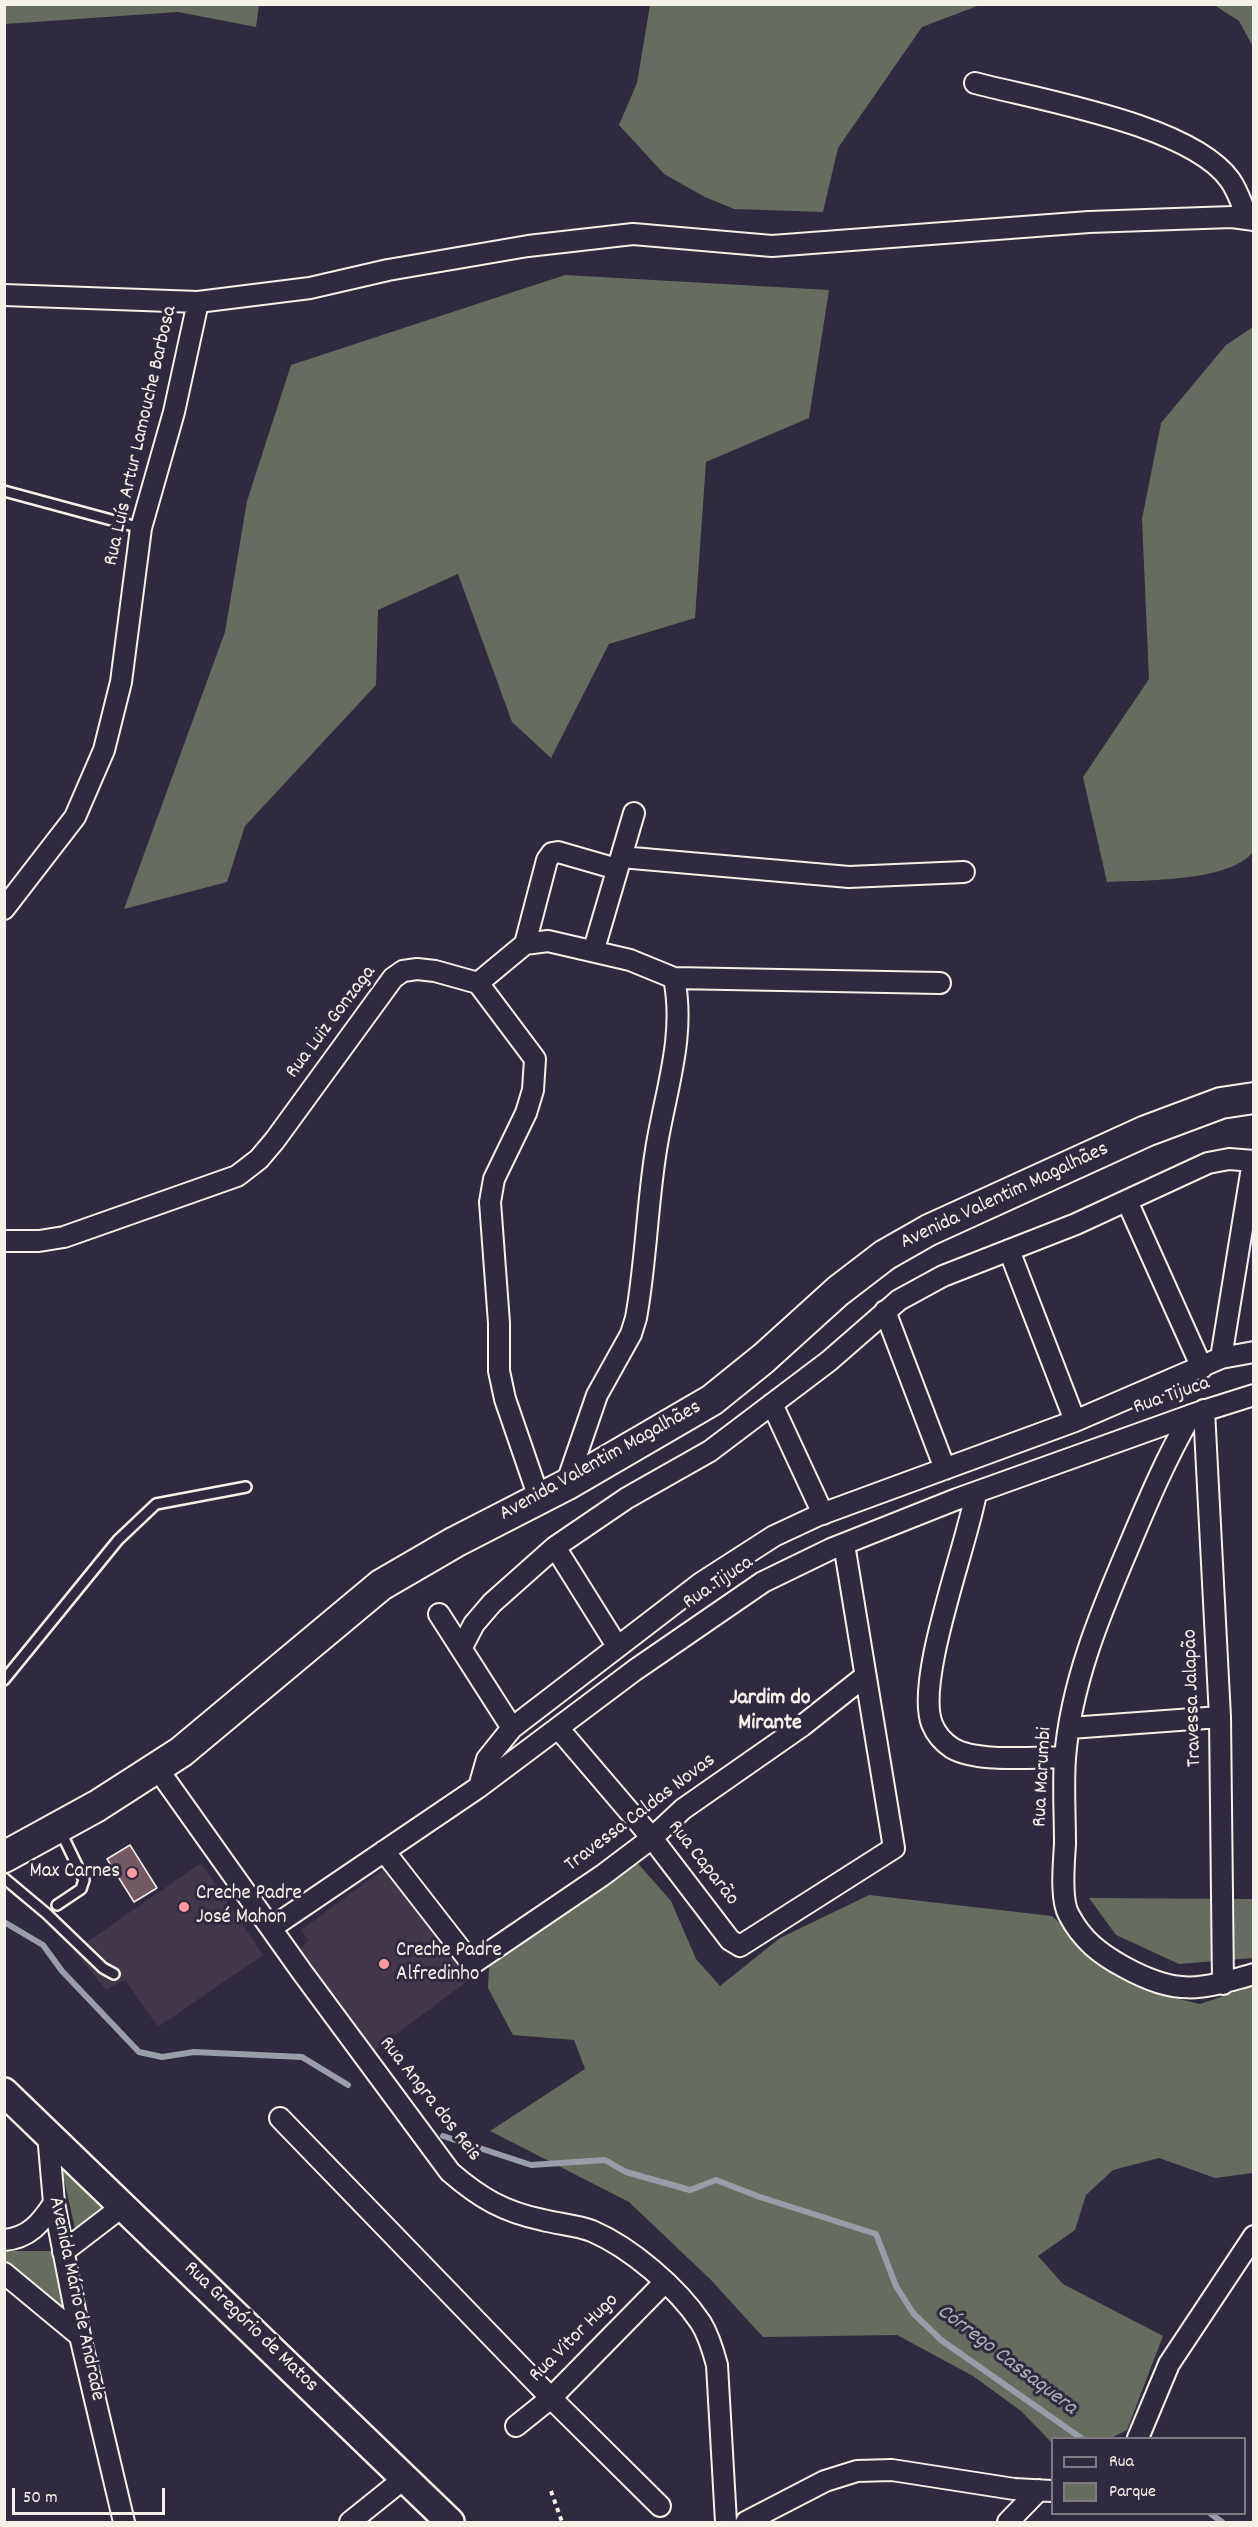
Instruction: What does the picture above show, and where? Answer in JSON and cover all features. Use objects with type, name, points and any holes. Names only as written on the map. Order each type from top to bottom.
[{"type":"main road","name":"Avenida Valentim Magalhães","points":[[5,1860],[157,1768],[209,1730],[381,1585],[455,1542],[566,1485],[712,1400],[764,1358],[838,1292],[885,1255],[929,1230],[1146,1131],[1221,1103],[1254,1098]]},
{"type":"street","points":[[4,295],[198,302],[310,288],[388,270],[528,246],[633,234],[772,246],[1089,222],[1250,219],[1229,179],[1207,160],[1170,138],[1114,119],[975,83]]},
{"type":"street","name":"Rua Luís Artur Lamouche Barbosa","points":[[4,909],[75,817],[104,750],[121,682],[141,528],[174,412],[198,302]]},
{"type":"street","points":[[594,950],[634,813]]},
{"type":"street","points":[[525,944],[547,860],[552,853],[558,852],[619,863],[716,867],[849,877],[964,872]]},
{"type":"street","points":[[539,1498],[504,1399],[499,1371],[499,1323],[490,1202],[494,1179],[526,1113],[533,1090],[535,1059],[478,983],[525,944],[548,941],[630,960],[674,978],[940,983]]},
{"type":"street","name":"Rua Luiz Gonzaga","points":[[4,1241],[39,1241],[64,1237],[237,1176],[259,1159],[275,1140],[393,978],[403,971],[435,970],[478,983]]},
{"type":"street","points":[[566,1485],[597,1395],[631,1334],[636,1318],[656,1149],[678,1031],[679,1005],[674,978]]},
{"type":"street","points":[[462,1647],[474,1624],[492,1603],[555,1546],[627,1498],[710,1451],[830,1361],[885,1311],[919,1288],[1127,1201],[1208,1163],[1229,1159],[1253,1161],[1221,1358]]},
{"type":"street","points":[[1127,1201],[1202,1368]]},
{"type":"street","points":[[1009,1250],[1075,1421]]},
{"type":"street","points":[[885,1311],[945,1469]]},
{"type":"street","points":[[478,1787],[487,1759],[512,1728],[617,1646],[733,1561],[774,1536],[823,1514],[1075,1421],[1221,1358],[1254,1352]]},
{"type":"street","name":"Rua Tijuca","points":[[271,1928],[478,1787],[763,1582],[844,1544],[976,1493],[1254,1395]]},
{"type":"street","points":[[772,1404],[823,1514]]},
{"type":"street","name":"Travessa Jalapão","points":[[1198,1413],[1220,1717],[1223,1984]]},
{"type":"street","name":"Rua Marumbi","points":[[1198,1413],[1167,1456],[1092,1635],[1079,1675],[1065,1757],[1065,1895],[1067,1913],[1084,1938],[1100,1954],[1142,1977],[1191,1990],[1223,1984],[1254,1974]]},
{"type":"street","points":[[976,1493],[970,1524],[931,1666],[929,1705],[932,1723],[940,1738],[953,1749],[977,1755],[1065,1757]]},
{"type":"street","points":[[844,1544],[864,1677]]},
{"type":"street","points":[[555,1546],[617,1646]]},
{"type":"street","points":[[439,1614],[512,1728]]},
{"type":"street","name":"Travessa Caldas Novas","points":[[384,1851],[472,1964],[603,1875],[652,1838],[683,1809],[802,1726],[864,1677]]},
{"type":"street","name":"Rua Caparão","points":[[558,1728],[652,1838],[730,1940],[740,1946],[894,1848],[864,1677]]},
{"type":"street","points":[[1070,1728],[1220,1717]]},
{"type":"street","name":"Rua Angra dos Reis","points":[[157,1768],[427,2144],[450,2172],[476,2195],[500,2207],[531,2218],[590,2230],[631,2253],[664,2283],[700,2322],[711,2341],[717,2365],[726,2523]]},
{"type":"street","points":[[4,2092],[48,2134]]},
{"type":"street","points":[[280,2118],[551,2398],[660,2506]]},
{"type":"street","name":"Avenida Mário de Andrade","points":[[48,2134],[54,2203],[63,2252],[80,2336],[124,2523]]},
{"type":"street","name":"Rua Gregório de Matos","points":[[48,2134],[406,2477],[450,2523]]},
{"type":"street","points":[[4,2240],[18,2239],[34,2229],[54,2203]]},
{"type":"street","points":[[63,2252],[123,2206]]},
{"type":"street","points":[[1139,2437],[1169,2364],[1254,2236]]},
{"type":"street","points":[[4,2273],[80,2336]]},
{"type":"street","name":"Rua Vitor Hugo","points":[[516,2426],[551,2398],[664,2283]]},
{"type":"street","points":[[746,2523],[825,2481],[857,2471],[892,2470],[1046,2491]]},
{"type":"street","points":[[350,2523],[406,2477]]},
{"type":"street","points":[[1008,2523],[1046,2491]]},
{"type":"lane","points":[[4,491],[141,528]]},
{"type":"lane","points":[[4,1680],[118,1540],[156,1504],[246,1487]]},
{"type":"lane","points":[[57,1905],[81,1889],[84,1880],[59,1828]]},
{"type":"lane","points":[[5,1860],[47,1914],[103,1968],[114,1974]]},
{"type":"path","points":[[551,2491],[562,2523]]},
{"type":"shaded area","name":"Creche Padre José Mahon","points":[[201,1863],[263,1955],[158,2027],[125,1980],[106,1990],[74,1951]]},
{"type":"shaded area","name":"Creche Padre Alfredinho","points":[[385,1868],[469,1980],[375,2050],[300,1949],[309,1941],[301,1930]]},
{"type":"green space","points":[[5,4],[259,5],[256,27],[178,12],[5,24]]},
{"type":"green space","points":[[650,4],[980,5],[922,27],[838,148],[823,212],[734,209],[705,197],[664,174],[619,125],[637,83]]},
{"type":"green space","points":[[1214,5],[1253,5],[1253,47],[1239,21]]},
{"type":"green space","points":[[565,275],[829,290],[809,418],[706,462],[695,618],[609,644],[551,758],[512,722],[458,574],[378,610],[376,685],[245,826],[227,882],[124,909],[225,632],[247,501],[291,365]]},
{"type":"green space","points":[[1253,327],[1253,852],[1242,862],[1206,874],[1163,880],[1107,882],[1083,777],[1149,679],[1142,519],[1161,423],[1226,345]]},
{"type":"green space","points":[[635,1860],[671,1901],[696,1959],[720,1986],[780,1938],[869,1895],[1052,1916],[1116,1974],[1149,1992],[1200,2004],[1253,1986],[1253,2173],[1215,2178],[1159,2158],[1113,2170],[1086,2195],[1075,2230],[1038,2256],[1063,2284],[1163,2336],[1127,2430],[1113,2437],[1051,2437],[1051,2442],[1021,2411],[973,2376],[897,2335],[763,2337],[711,2280],[629,2202],[490,2131],[585,2069],[574,2040],[513,2035],[488,1988],[489,1967]]},
{"type":"green space","points":[[1089,1898],[1253,1899],[1253,1958],[1179,1964],[1116,1935]]},
{"type":"green space","points":[[61,2166],[104,2210],[76,2233]]},
{"type":"green space","points":[[5,2251],[52,2251],[72,2322],[5,2262]]},
{"type":"building","name":"Max Carnes","points":[[130,1845],[157,1888],[134,1902],[107,1859]]},
{"type":"waterway","name":"Córrego Cassaquera","points":[[4,1922],[43,1945],[62,1971],[139,2052],[162,2057],[194,2052],[302,2057],[348,2085]]},
{"type":"waterway","name":"Córrego Cassaquera","points":[[443,2136],[531,2165],[605,2160],[626,2172],[690,2190],[716,2180],[760,2197],[876,2234],[896,2286],[913,2313],[941,2340],[1080,2437]]},
{"type":"waterway","name":"Córrego Cassaquera","points":[[1212,2515],[1222,2522]]},
{"type":"place","name":"Max Carnes","points":[[132,1873]]},
{"type":"place","name":"Creche Padre José Mahon","points":[[184,1907]]},
{"type":"place","name":"Creche Padre Alfredinho","points":[[384,1964]]},
{"type":"district","name":"Jardim do Mirante","points":[[770,1712]]}]
